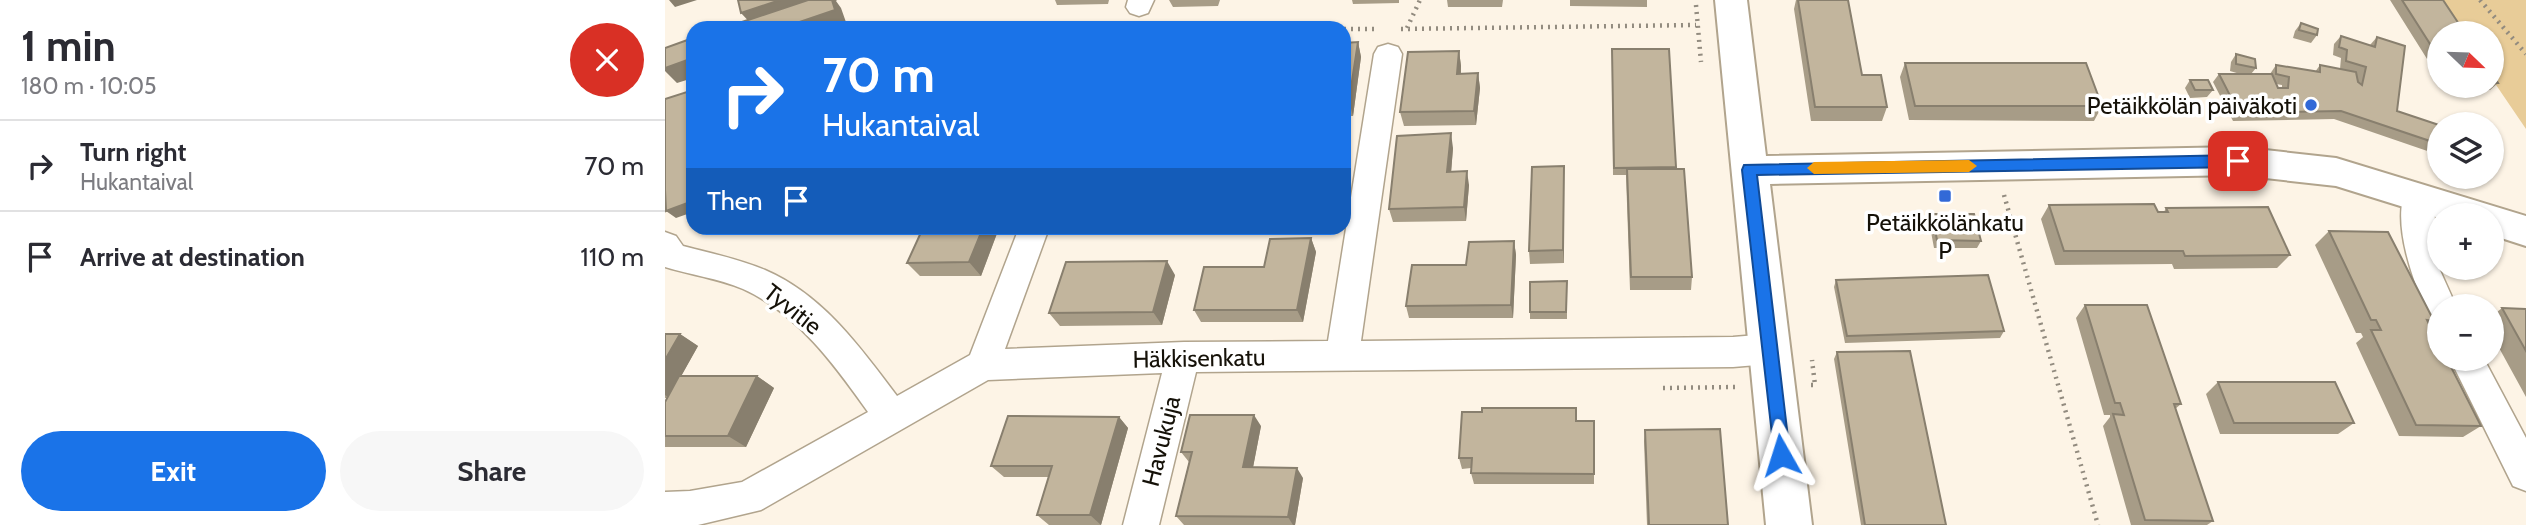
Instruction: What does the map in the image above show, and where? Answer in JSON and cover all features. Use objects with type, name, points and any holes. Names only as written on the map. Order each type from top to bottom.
[{"type":"street","points":[[1731,0],[1789,525]]},
{"type":"street","points":[[1342,355],[1388,37]]},
{"type":"street","points":[[1749,170],[2238,161],[2336,172],[2440,203]]},
{"type":"street","points":[[2418,196],[2417,218],[2428,283],[2434,294]]},
{"type":"street","points":[[2504,224],[2526,231]]},
{"type":"street","points":[[983,365],[1031,235]]},
{"type":"street","name":"Tyvitie","points":[[665,245],[672,256],[755,281],[801,309],[843,351],[892,418]]},
{"type":"street","name":"Häkkisenkatu","points":[[665,510],[742,511],[983,365],[1184,357],[1733,352],[1769,349]]},
{"type":"street","name":"Havukuja","points":[[1141,525],[1172,391],[1184,357]]},
{"type":"street","points":[[2473,371],[2526,474]]},
{"type":"path","points":[[1388,37],[1407,29],[1420,0]]},
{"type":"path","points":[[2480,0],[2526,54]]},
{"type":"path","points":[[1351,30],[1388,37],[1407,29],[1696,25]]},
{"type":"path","points":[[1992,195],[2017,194]]},
{"type":"path","points":[[2003,195],[2098,525]]},
{"type":"path","points":[[1811,358],[1815,385]]},
{"type":"path","points":[[1654,388],[1735,387]]},
{"type":"shaded area","points":[[2438,0],[2526,0],[2526,129],[2504,97],[2504,21],[2453,21]]},
{"type":"building","points":[[738,0],[780,0],[741,13]]},
{"type":"building","points":[[808,0],[832,0],[835,10],[803,21],[745,21]]},
{"type":"building","points":[[1798,0],[1848,0],[1862,75],[1881,75],[1887,107],[1815,107]]},
{"type":"building","points":[[2402,0],[2443,0],[2457,21],[2427,21],[2427,39]]},
{"type":"building","points":[[2301,23],[2318,29],[2317,35],[2299,30]]},
{"type":"building","points":[[2341,36],[2375,47],[2377,37],[2405,46],[2397,111],[2427,121],[2427,140],[2341,111],[2239,113],[2219,74],[2272,74],[2278,88],[2288,88],[2289,77],[2276,74],[2276,65],[2320,72],[2320,65],[2356,72],[2358,82],[2362,85],[2366,67],[2346,61],[2347,50],[2339,47]]},
{"type":"building","points":[[686,40],[686,60],[665,68],[665,48]]},
{"type":"building","points":[[1351,42],[1358,42],[1351,88]]},
{"type":"building","points":[[1612,49],[1669,49],[1676,167],[1614,168]]},
{"type":"building","points":[[1459,51],[1457,74],[1478,73],[1474,111],[1400,112],[1408,52]]},
{"type":"building","points":[[2236,54],[2255,59],[2256,68],[2236,64]]},
{"type":"building","points":[[1905,63],[2086,63],[2102,106],[1915,106]]},
{"type":"building","points":[[2190,80],[2208,80],[2213,90],[2195,90]]},
{"type":"building","points":[[686,92],[686,204],[666,211],[665,190],[665,99]]},
{"type":"building","points":[[1451,133],[1447,172],[1467,171],[1464,207],[1389,209],[1397,136]]},
{"type":"building","points":[[1564,166],[1563,250],[1529,251],[1532,167]]},
{"type":"building","points":[[1627,169],[1684,169],[1692,277],[1631,277]]},
{"type":"building","points":[[2154,204],[2158,212],[2168,212],[2166,208],[2268,207],[2290,255],[2185,256],[2183,251],[2064,251],[2049,205]]},
{"type":"building","points":[[1932,214],[1974,214],[1981,241],[1937,240]]},
{"type":"building","points":[[2329,231],[2388,232],[2427,307],[2427,371],[2453,371],[2481,426],[2416,425],[2371,330],[2381,330],[2376,320],[2371,320]]},
{"type":"building","points":[[920,235],[980,235],[969,262],[907,263]]},
{"type":"building","points":[[1311,238],[1297,310],[1194,310],[1204,267],[1264,267],[1270,239]]},
{"type":"building","points":[[1514,241],[1511,305],[1406,306],[1412,265],[1466,265],[1469,242]]},
{"type":"building","points":[[1167,261],[1153,312],[1049,313],[1066,262]]},
{"type":"building","points":[[1988,275],[2004,331],[1847,336],[1836,280]]},
{"type":"building","points":[[1567,281],[1566,312],[1530,312],[1530,282]]},
{"type":"building","points":[[2085,305],[2147,305],[2181,404],[2174,404],[2213,521],[2145,520],[2113,414],[2124,415],[2120,403],[2115,403]]},
{"type":"building","points":[[2504,308],[2526,309],[2526,351],[2504,312]]},
{"type":"building","points":[[665,334],[680,334],[665,360]]},
{"type":"building","points":[[1910,351],[1946,525],[1865,525],[1837,352]]},
{"type":"building","points":[[679,376],[757,376],[728,436],[665,436],[665,402]]},
{"type":"building","points":[[2218,382],[2335,382],[2354,423],[2234,423]]},
{"type":"building","points":[[1482,408],[1576,408],[1576,421],[1594,421],[1594,474],[1471,473],[1472,458],[1459,458],[1462,412],[1482,412]]},
{"type":"building","points":[[1190,415],[1254,415],[1243,467],[1297,468],[1288,517],[1176,516],[1192,452],[1181,452]]},
{"type":"building","points":[[1008,416],[1119,417],[1090,515],[1037,515],[1052,466],[991,466]]},
{"type":"building","points":[[1720,429],[1728,525],[1649,525],[1645,430]]},
{"type":"slow traffic","points":[[1814,168],[1969,166]]},
{"type":"place","name":"Petäikkölän päiväkoti","points":[[2311,105]]},
{"type":"place","name":"Petäikkölänkatu P","points":[[1945,196]]},
{"type":"route","points":[[1781,455],[1749,170],[2238,161]]}]
